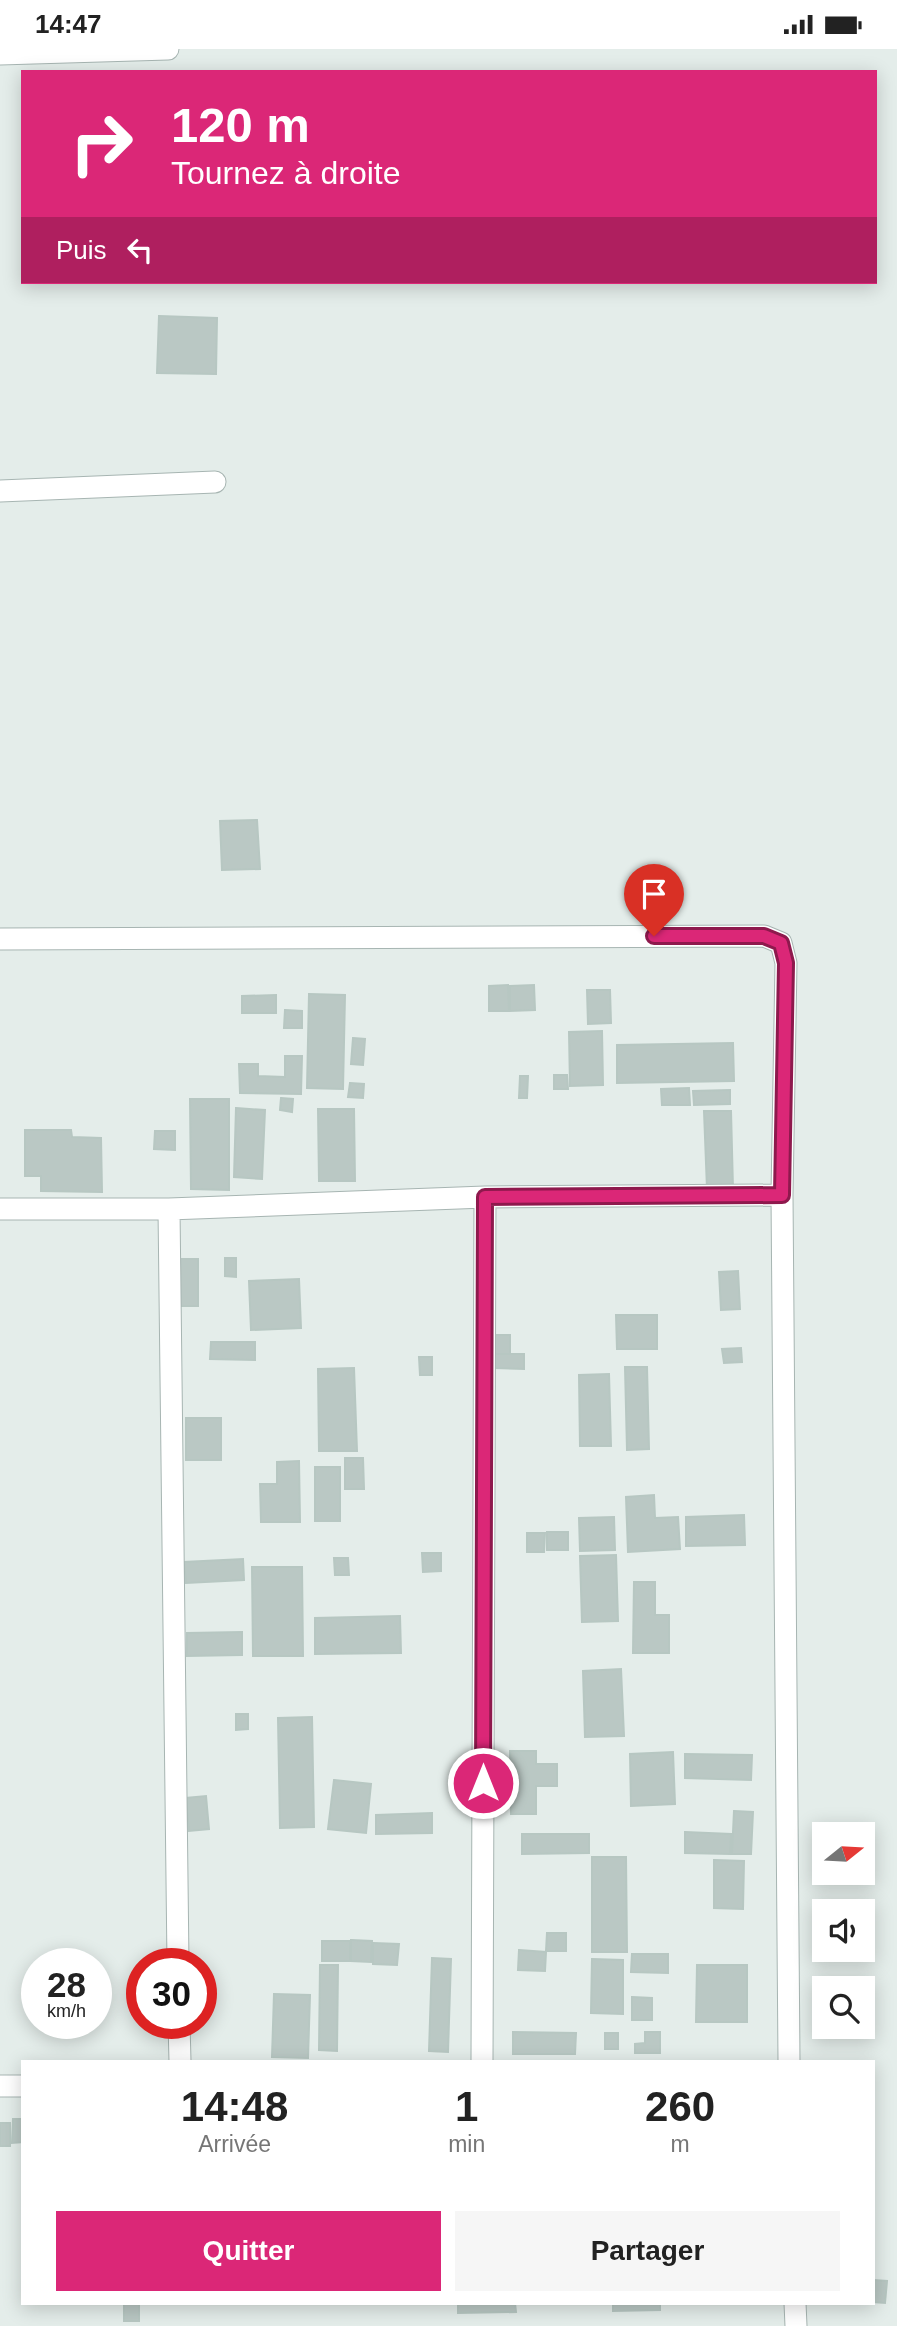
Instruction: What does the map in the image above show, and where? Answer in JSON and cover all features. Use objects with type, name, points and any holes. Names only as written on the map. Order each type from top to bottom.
[{"type":"street","points":[[0,54],[168,49]]},
{"type":"street","points":[[0,491],[215,482]]},
{"type":"street","points":[[0,939],[764,936],[781,943],[786,963],[782,1195],[789,2060]]},
{"type":"street","points":[[0,1209],[169,1209],[485,1197],[782,1195]]},
{"type":"street","points":[[481,2060],[485,1197]]},
{"type":"street","points":[[169,1209],[178,1948]]},
{"type":"street","points":[[179,2039],[180,2060]]},
{"type":"street","points":[[0,2086],[21,2086]]},
{"type":"street","points":[[795,2305],[796,2326]]},
{"type":"building","points":[[159,316],[217,318],[216,374],[157,373]]},
{"type":"building","points":[[257,820],[260,869],[222,870],[220,821]]},
{"type":"building","points":[[508,985],[509,1011],[489,1011],[489,986]]},
{"type":"building","points":[[534,985],[535,1010],[510,1011],[510,986]]},
{"type":"building","points":[[587,990],[610,990],[611,1023],[588,1024]]},
{"type":"building","points":[[309,994],[345,995],[343,1089],[307,1088]]},
{"type":"building","points":[[276,995],[276,1013],[242,1013],[242,996]]},
{"type":"building","points":[[285,1010],[302,1011],[302,1028],[284,1028]]},
{"type":"building","points":[[602,1031],[603,1085],[570,1086],[569,1032]]},
{"type":"building","points":[[353,1038],[365,1039],[363,1065],[351,1064]]},
{"type":"building","points":[[733,1043],[734,1081],[617,1083],[617,1045]]},
{"type":"building","points":[[285,1056],[302,1056],[301,1094],[240,1093],[239,1064],[258,1064],[258,1076],[285,1077]]},
{"type":"building","points":[[554,1075],[567,1075],[568,1089],[554,1089]]},
{"type":"building","points":[[520,1076],[528,1076],[527,1098],[519,1098]]},
{"type":"building","points":[[350,1083],[364,1084],[363,1098],[348,1097]]},
{"type":"building","points":[[689,1088],[690,1105],[662,1105],[661,1089]]},
{"type":"building","points":[[730,1090],[730,1104],[694,1105],[693,1091]]},
{"type":"building","points":[[281,1098],[293,1099],[292,1112],[280,1110]]},
{"type":"building","points":[[190,1099],[229,1099],[229,1190],[191,1189]]},
{"type":"building","points":[[236,1108],[265,1110],[262,1179],[234,1177]]},
{"type":"building","points":[[318,1109],[354,1109],[355,1181],[319,1181]]},
{"type":"building","points":[[704,1111],[731,1111],[733,1189],[707,1189]]},
{"type":"building","points":[[25,1130],[71,1130],[72,1137],[101,1138],[102,1192],[41,1191],[41,1176],[25,1176]]},
{"type":"building","points":[[155,1131],[175,1131],[175,1150],[154,1149]]},
{"type":"building","points":[[225,1258],[236,1258],[236,1277],[225,1276]]},
{"type":"building","points":[[177,1259],[198,1259],[198,1306],[176,1306]]},
{"type":"building","points":[[738,1271],[740,1309],[721,1310],[719,1272]]},
{"type":"building","points":[[299,1279],[301,1328],[251,1330],[249,1281]]},
{"type":"building","points":[[616,1315],[657,1315],[657,1349],[617,1349]]},
{"type":"building","points":[[495,1335],[510,1335],[510,1354],[495,1354]]},
{"type":"building","points":[[211,1342],[255,1342],[255,1360],[210,1359]]},
{"type":"building","points":[[741,1348],[742,1362],[724,1363],[722,1349]]},
{"type":"building","points":[[495,1354],[524,1354],[524,1369],[495,1368]]},
{"type":"building","points":[[419,1357],[432,1357],[432,1375],[420,1375]]},
{"type":"building","points":[[625,1367],[647,1367],[649,1449],[627,1450]]},
{"type":"building","points":[[354,1368],[357,1451],[319,1451],[318,1369]]},
{"type":"building","points":[[609,1374],[611,1446],[580,1446],[579,1375]]},
{"type":"building","points":[[186,1418],[221,1418],[221,1460],[186,1460]]},
{"type":"building","points":[[345,1458],[363,1458],[364,1489],[345,1489]]},
{"type":"building","points":[[299,1461],[300,1522],[261,1522],[260,1484],[277,1484],[277,1462]]},
{"type":"building","points":[[315,1467],[340,1467],[340,1521],[315,1521]]},
{"type":"building","points":[[654,1495],[655,1518],[678,1517],[680,1549],[628,1552],[626,1497]]},
{"type":"building","points":[[744,1515],[745,1545],[686,1546],[686,1517]]},
{"type":"building","points":[[614,1517],[615,1550],[580,1551],[579,1518]]},
{"type":"building","points":[[547,1532],[568,1532],[568,1550],[547,1550]]},
{"type":"building","points":[[527,1533],[545,1533],[544,1552],[527,1552]]},
{"type":"building","points":[[422,1553],[441,1553],[441,1571],[423,1572]]},
{"type":"building","points":[[616,1555],[618,1621],[582,1622],[580,1556]]},
{"type":"building","points":[[334,1558],[348,1558],[349,1575],[335,1575]]},
{"type":"building","points":[[243,1559],[244,1580],[186,1583],[184,1562]]},
{"type":"building","points":[[252,1567],[302,1567],[303,1656],[253,1656]]},
{"type":"building","points":[[634,1582],[655,1582],[655,1615],[669,1615],[669,1653],[633,1653]]},
{"type":"building","points":[[400,1616],[401,1653],[315,1654],[315,1618]]},
{"type":"building","points":[[242,1632],[242,1655],[187,1656],[187,1633]]},
{"type":"building","points":[[621,1669],[624,1736],[585,1737],[583,1671]]},
{"type":"building","points":[[236,1714],[248,1714],[248,1729],[236,1730]]},
{"type":"building","points":[[312,1717],[314,1827],[280,1828],[278,1718]]},
{"type":"building","points":[[510,1751],[536,1751],[536,1764],[557,1764],[557,1786],[536,1786],[536,1814],[511,1814]]},
{"type":"building","points":[[673,1752],[675,1804],[631,1806],[630,1754]]},
{"type":"building","points":[[685,1754],[752,1755],[751,1780],[685,1778]]},
{"type":"building","points":[[334,1780],[371,1784],[366,1833],[328,1829]]},
{"type":"building","points":[[206,1796],[209,1829],[189,1831],[186,1798]]},
{"type":"building","points":[[734,1811],[753,1812],[751,1854],[732,1854]]},
{"type":"building","points":[[432,1813],[432,1833],[376,1834],[376,1815]]},
{"type":"building","points":[[685,1832],[731,1834],[730,1854],[685,1853]]},
{"type":"building","points":[[522,1834],[589,1834],[589,1853],[522,1854]]},
{"type":"building","points":[[592,1857],[626,1857],[627,1952],[592,1952]]},
{"type":"building","points":[[714,1860],[744,1861],[743,1909],[714,1908]]},
{"type":"building","points":[[547,1933],[566,1933],[566,1951],[546,1951]]},
{"type":"building","points":[[351,1940],[372,1941],[371,1962],[351,1961]]},
{"type":"building","points":[[322,1941],[350,1941],[350,1961],[322,1961]]},
{"type":"building","points":[[373,1943],[399,1944],[397,1965],[373,1964]]},
{"type":"building","points":[[519,1950],[546,1952],[545,1971],[518,1970]]},
{"type":"building","points":[[632,1954],[668,1954],[668,1973],[631,1972]]},
{"type":"building","points":[[432,1958],[451,1959],[448,2052],[429,2051]]},
{"type":"building","points":[[592,1959],[623,1960],[623,2014],[591,2013]]},
{"type":"building","points":[[320,1965],[338,1965],[337,2051],[319,2050]]},
{"type":"building","points":[[697,1965],[747,1965],[747,2022],[696,2022]]},
{"type":"building","points":[[274,1994],[310,1995],[308,2058],[272,2057]]},
{"type":"building","points":[[632,1997],[652,1998],[652,2020],[632,2020]]},
{"type":"building","points":[[513,2032],[576,2033],[575,2054],[513,2054]]},
{"type":"building","points":[[645,2032],[660,2032],[660,2053],[635,2053],[635,2044],[645,2043]]},
{"type":"building","points":[[605,2033],[618,2033],[618,2049],[605,2049]]},
{"type":"building","points":[[13,2119],[21,2119],[21,2142],[12,2143]]},
{"type":"building","points":[[0,2123],[10,2123],[10,2146],[0,2146]]},
{"type":"building","points":[[875,2280],[887,2281],[885,2303],[875,2302]]},
{"type":"building","points":[[124,2305],[139,2305],[139,2321],[124,2321]]},
{"type":"building","points":[[458,2305],[515,2305],[516,2312],[458,2313]]},
{"type":"building","points":[[613,2305],[660,2305],[660,2310],[613,2311]]},
{"type":"route","points":[[483,1783],[485,1197],[782,1195],[786,963],[781,943],[764,936],[654,936]]}]
